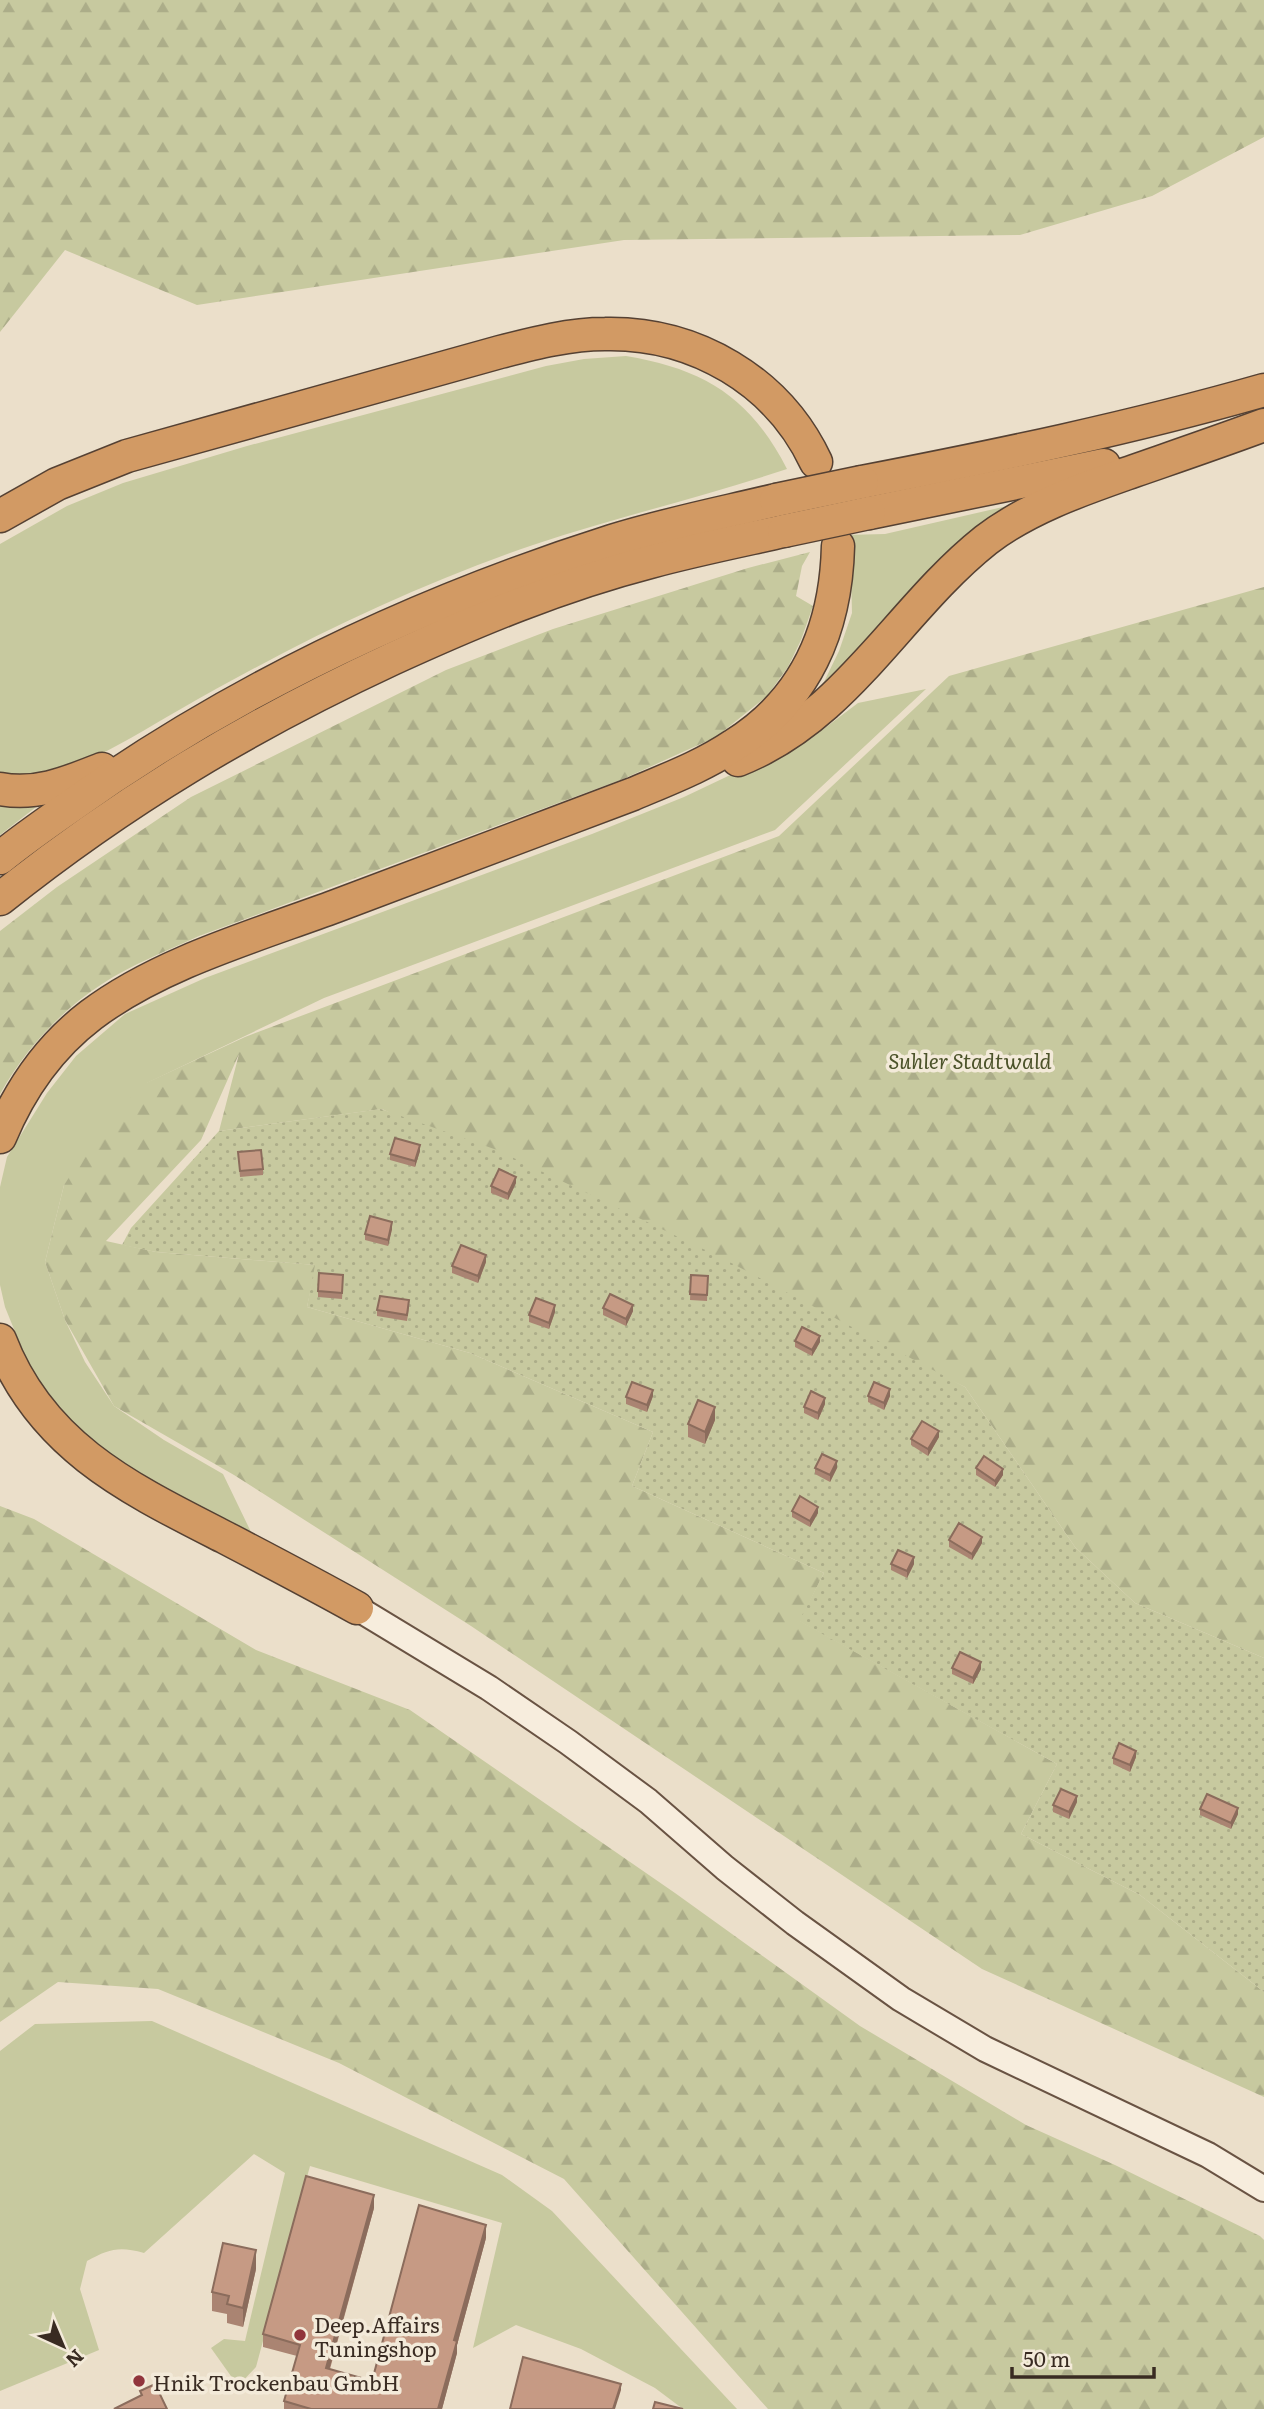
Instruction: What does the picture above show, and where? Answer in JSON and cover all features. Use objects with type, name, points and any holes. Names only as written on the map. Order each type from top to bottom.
[{"type":"highway","points":[[0,516],[57,484],[127,456],[500,352],[556,339],[593,334],[625,334],[660,339],[691,347],[723,361],[761,389],[782,409],[798,430],[816,462]]},
{"type":"highway","points":[[0,858],[103,783],[240,699],[326,655],[432,607],[538,566],[615,540],[776,500],[1021,452],[1171,416],[1264,390]]},
{"type":"highway","points":[[0,899],[71,844],[170,777],[249,731],[444,635],[549,594],[649,562],[1185,447],[1264,425]]},
{"type":"highway","points":[[633,794],[745,757],[767,747],[804,723],[861,671],[944,577],[965,557],[1011,522],[1086,488],[1264,425]]},
{"type":"highway","points":[[0,1137],[17,1100],[49,1055],[77,1026],[124,993],[223,948],[633,794],[684,773],[736,745],[763,723],[789,696],[811,664],[827,625],[835,590],[838,546]]},
{"type":"highway","points":[[0,789],[14,792],[36,791],[57,786],[162,745]]},
{"type":"highway","points":[[0,1339],[14,1370],[32,1398],[60,1432],[93,1463],[145,1497],[357,1608]]},
{"type":"main road","points":[[357,1608],[489,1688],[568,1742],[648,1801],[725,1868],[795,1923],[901,1999],[985,2049],[1208,2155],[1264,2189]]},
{"type":"green space","points":[[0,0],[1264,0],[1264,137],[1152,196],[1020,235],[624,240],[197,305],[65,250],[0,332]]},
{"type":"green space","points":[[626,356],[679,369],[722,390],[757,423],[787,469],[487,561],[308,640],[61,773],[36,777],[0,774],[0,544],[67,506],[123,483],[247,446],[546,366],[584,359]]},
{"type":"green space","points":[[1016,504],[796,719],[823,684],[839,651],[852,613],[846,535],[885,534]]},
{"type":"green space","points":[[810,552],[802,566],[796,596],[813,606],[788,667],[767,696],[716,737],[623,779],[199,936],[137,964],[86,995],[57,1020],[20,1062],[0,1094],[0,931],[57,887],[191,797],[446,670],[553,629],[748,568]]},
{"type":"green space","name":"Suhler Stadtwald","points":[[1264,587],[1264,1658],[1135,1603],[1075,1547],[965,1387],[382,1109],[219,1131],[239,1054],[201,1140],[106,1241],[156,1252],[316,1265],[307,1307],[470,1353],[653,1432],[632,1486],[824,1573],[800,1621],[1057,1764],[1021,1834],[1140,1895],[1264,1992],[1264,2097],[982,1969],[471,1626],[234,1475],[114,1406],[65,1320],[45,1262],[64,1185],[108,1119],[146,1083],[245,1037],[779,836],[949,676]]},
{"type":"green space","points":[[926,689],[775,830],[324,998],[147,1083],[64,1185],[45,1262],[65,1320],[85,1362],[114,1406],[164,1440],[223,1474],[251,1532],[132,1480],[81,1439],[33,1376],[5,1307],[0,1285],[0,1187],[7,1157],[47,1093],[76,1056],[125,1014],[205,978],[684,797],[809,740],[858,703]]},
{"type":"green space","points":[[49,797],[0,835],[0,798]]},
{"type":"green space","points":[[381,1109],[497,1150],[722,1258],[965,1387],[1075,1547],[1135,1603],[1264,1658],[1264,1992],[1140,1895],[1021,1834],[1057,1764],[799,1621],[824,1573],[632,1486],[653,1432],[470,1353],[307,1307],[315,1265],[156,1252],[122,1245],[131,1228],[219,1131]]},
{"type":"green space","points":[[0,1506],[34,1519],[256,1650],[410,1710],[675,1893],[860,2026],[1026,2125],[1260,2236],[1264,2240],[1264,2409],[768,2409],[564,2179],[339,2063],[158,1989],[58,1982],[0,2022]]},
{"type":"green space","points":[[152,2021],[502,2175],[552,2211],[737,2409],[683,2409],[655,2388],[581,2349],[516,2325],[473,2348],[502,2223],[310,2166],[256,2367],[238,2386],[211,2348],[224,2339],[245,2341],[285,2173],[254,2154],[144,2253],[114,2250],[87,2261],[80,2289],[99,2350],[0,2391],[0,2051],[35,2024]]},
{"type":"building","points":[[395,1138],[420,1145],[415,1161],[390,1154]]},
{"type":"building","points":[[261,1150],[263,1169],[240,1171],[238,1152]]},
{"type":"building","points":[[499,1169],[516,1177],[508,1194],[491,1186]]},
{"type":"building","points":[[370,1216],[392,1222],[388,1240],[365,1234]]},
{"type":"building","points":[[461,1245],[486,1255],[478,1276],[452,1266]]},
{"type":"building","points":[[319,1273],[343,1275],[342,1293],[318,1291]]},
{"type":"building","points":[[691,1275],[708,1276],[707,1295],[690,1294]]},
{"type":"building","points":[[610,1294],[633,1305],[626,1319],[603,1308]]},
{"type":"building","points":[[380,1296],[409,1300],[407,1315],[377,1310]]},
{"type":"building","points":[[536,1298],[555,1305],[549,1323],[529,1315]]},
{"type":"building","points":[[802,1327],[820,1336],[812,1350],[795,1341]]},
{"type":"building","points":[[632,1382],[653,1390],[647,1405],[626,1397]]},
{"type":"building","points":[[874,1382],[890,1389],[884,1403],[868,1396]]},
{"type":"building","points":[[811,1391],[825,1398],[818,1413],[804,1407]]},
{"type":"building","points":[[698,1400],[715,1407],[705,1432],[688,1424]]},
{"type":"building","points":[[922,1421],[939,1431],[928,1449],[911,1439]]},
{"type":"building","points":[[822,1454],[837,1461],[830,1475],[815,1468]]},
{"type":"building","points":[[984,1456],[1003,1469],[995,1481],[976,1468]]},
{"type":"building","points":[[800,1496],[818,1507],[810,1521],[792,1511]]},
{"type":"building","points":[[959,1523],[982,1537],[972,1554],[949,1540]]},
{"type":"building","points":[[898,1550],[914,1557],[907,1571],[891,1564]]},
{"type":"building","points":[[960,1652],[981,1662],[973,1678],[952,1668]]},
{"type":"building","points":[[1119,1743],[1136,1751],[1130,1765],[1113,1758]]},
{"type":"building","points":[[1061,1789],[1077,1796],[1069,1812],[1053,1805]]},
{"type":"building","points":[[1207,1794],[1238,1808],[1231,1823],[1200,1809]]},
{"type":"building","points":[[306,2176],[374,2195],[326,2368],[372,2381],[419,2205],[486,2225],[438,2409],[311,2409],[284,2401],[300,2345],[263,2334]]},
{"type":"building","points":[[223,2243],[256,2250],[243,2308],[227,2304],[229,2296],[212,2292]]},
{"type":"building","points":[[523,2357],[621,2384],[613,2409],[510,2409]]},
{"type":"building","points":[[155,2384],[167,2409],[114,2409],[142,2395],[140,2391]]},
{"type":"building","points":[[655,2402],[683,2409],[653,2409]]},
{"type":"place","name":"Deep.Affairs Tuningshop","points":[[300,2335]]},
{"type":"place","name":"Hnik Trockenbau GmbH","points":[[139,2381]]}]
